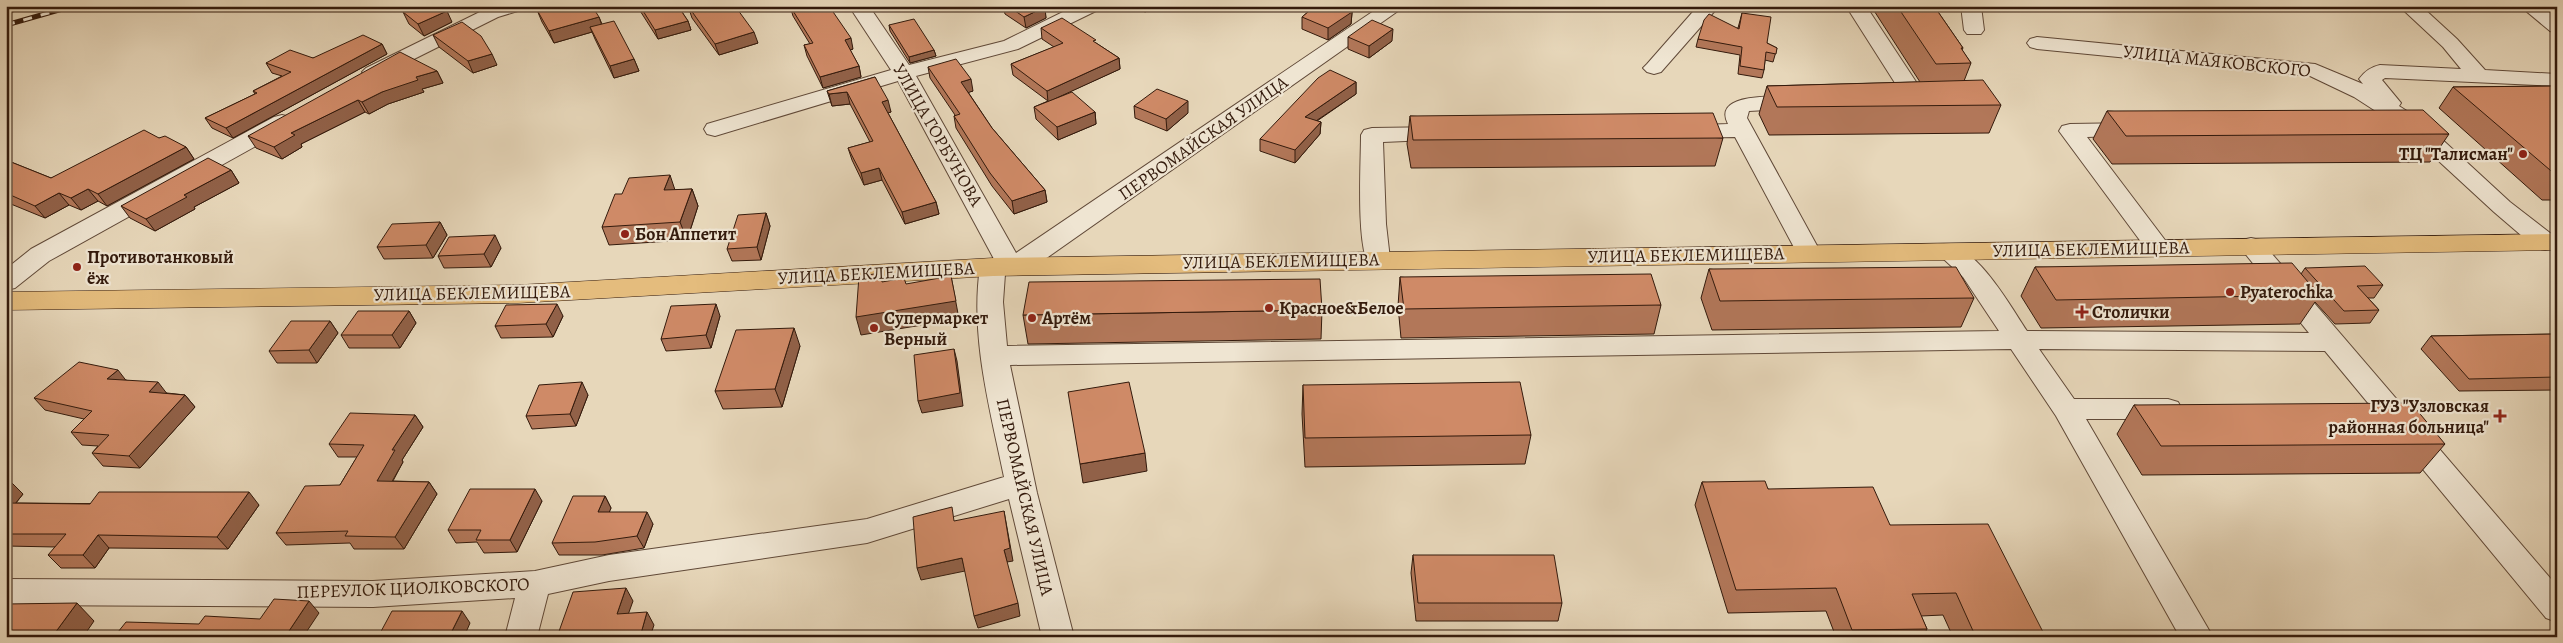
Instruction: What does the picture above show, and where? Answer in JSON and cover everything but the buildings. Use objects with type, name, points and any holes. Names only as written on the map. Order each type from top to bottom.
[{"type":"main road","name":"УЛИЦА БЕКЛЕМИЩЕВА","points":[[6,300],[518,294],[1002,267],[1378,259],[2551,242]]},
{"type":"street","points":[[354,82],[415,49],[491,13],[514,6]]},
{"type":"street","name":"УЛИЦА ГОРБУНОВА","points":[[859,6],[904,73],[998,240],[1002,267]]},
{"type":"street","points":[[715,129],[904,73],[1011,45],[1091,6]]},
{"type":"street","name":"ПЕРВОМАЙСКАЯ УЛИЦА","points":[[1058,637],[1019,484],[989,320],[989,286],[1002,267],[1047,246],[1395,6]]},
{"type":"street","points":[[1654,68],[1710,6]]},
{"type":"street","points":[[1856,6],[1927,100]]},
{"type":"street","points":[[1970,6],[1974,30]]},
{"type":"street","points":[[2409,6],[2450,43],[2479,76]]},
{"type":"street","points":[[2530,6],[2557,27]]},
{"type":"street","name":"УЛИЦА МАЯКОВСКОГО","points":[[2037,43],[2188,56],[2315,70],[2362,92],[2414,125]]},
{"type":"street","name":"УЛИЦА МАЯКОВСКОГО","points":[[2551,242],[2496,201],[2382,95],[2370,79],[2380,70],[2557,80]]},
{"type":"street","points":[[1889,101],[1927,100]]},
{"type":"street","points":[[1809,253],[1736,118],[1737,108],[1748,105],[1814,102]]},
{"type":"street","points":[[6,282],[40,255],[302,111]]},
{"type":"street","points":[[2374,125],[2414,125]]},
{"type":"street","points":[[1661,131],[1741,130]]},
{"type":"street","points":[[2159,130],[2070,131],[2159,248]]},
{"type":"street","points":[[1378,259],[1374,224],[1372,135],[1462,134]]},
{"type":"street","points":[[2251,246],[2557,610]]},
{"type":"street","points":[[1947,251],[1972,271],[2066,409],[2197,637]]},
{"type":"street","points":[[995,356],[2019,340],[2333,342]]},
{"type":"street","points":[[2358,408],[2387,408]]},
{"type":"street","points":[[2066,409],[2193,409]]},
{"type":"street","name":"ПЕРЕУЛОК ЦИОЛКОВСКОГО","points":[[6,592],[373,594],[535,584],[609,568],[867,531],[1019,484]]},
{"type":"street","points":[[521,637],[535,584]]},
{"type":"railway","points":[[6,25],[73,6]]},
{"type":"place","name":"ТЦ \"Талисман\"","points":[[2523,154]]},
{"type":"place","name":"Бон Аппетит","points":[[625,234]]},
{"type":"place","name":"Противотанковый ёж","points":[[77,267]]},
{"type":"place","name":"Pyaterochka","points":[[2230,292]]},
{"type":"place","name":"Красное&Белое","points":[[1269,308]]},
{"type":"place","name":"Столички","points":[[2082,312]]},
{"type":"place","name":"Артём","points":[[1032,318]]},
{"type":"place","name":"Супермаркет Верный","points":[[874,328]]},
{"type":"place","name":"ГУЗ \"Узловская районная больница\"","points":[[2500,416]]}]
